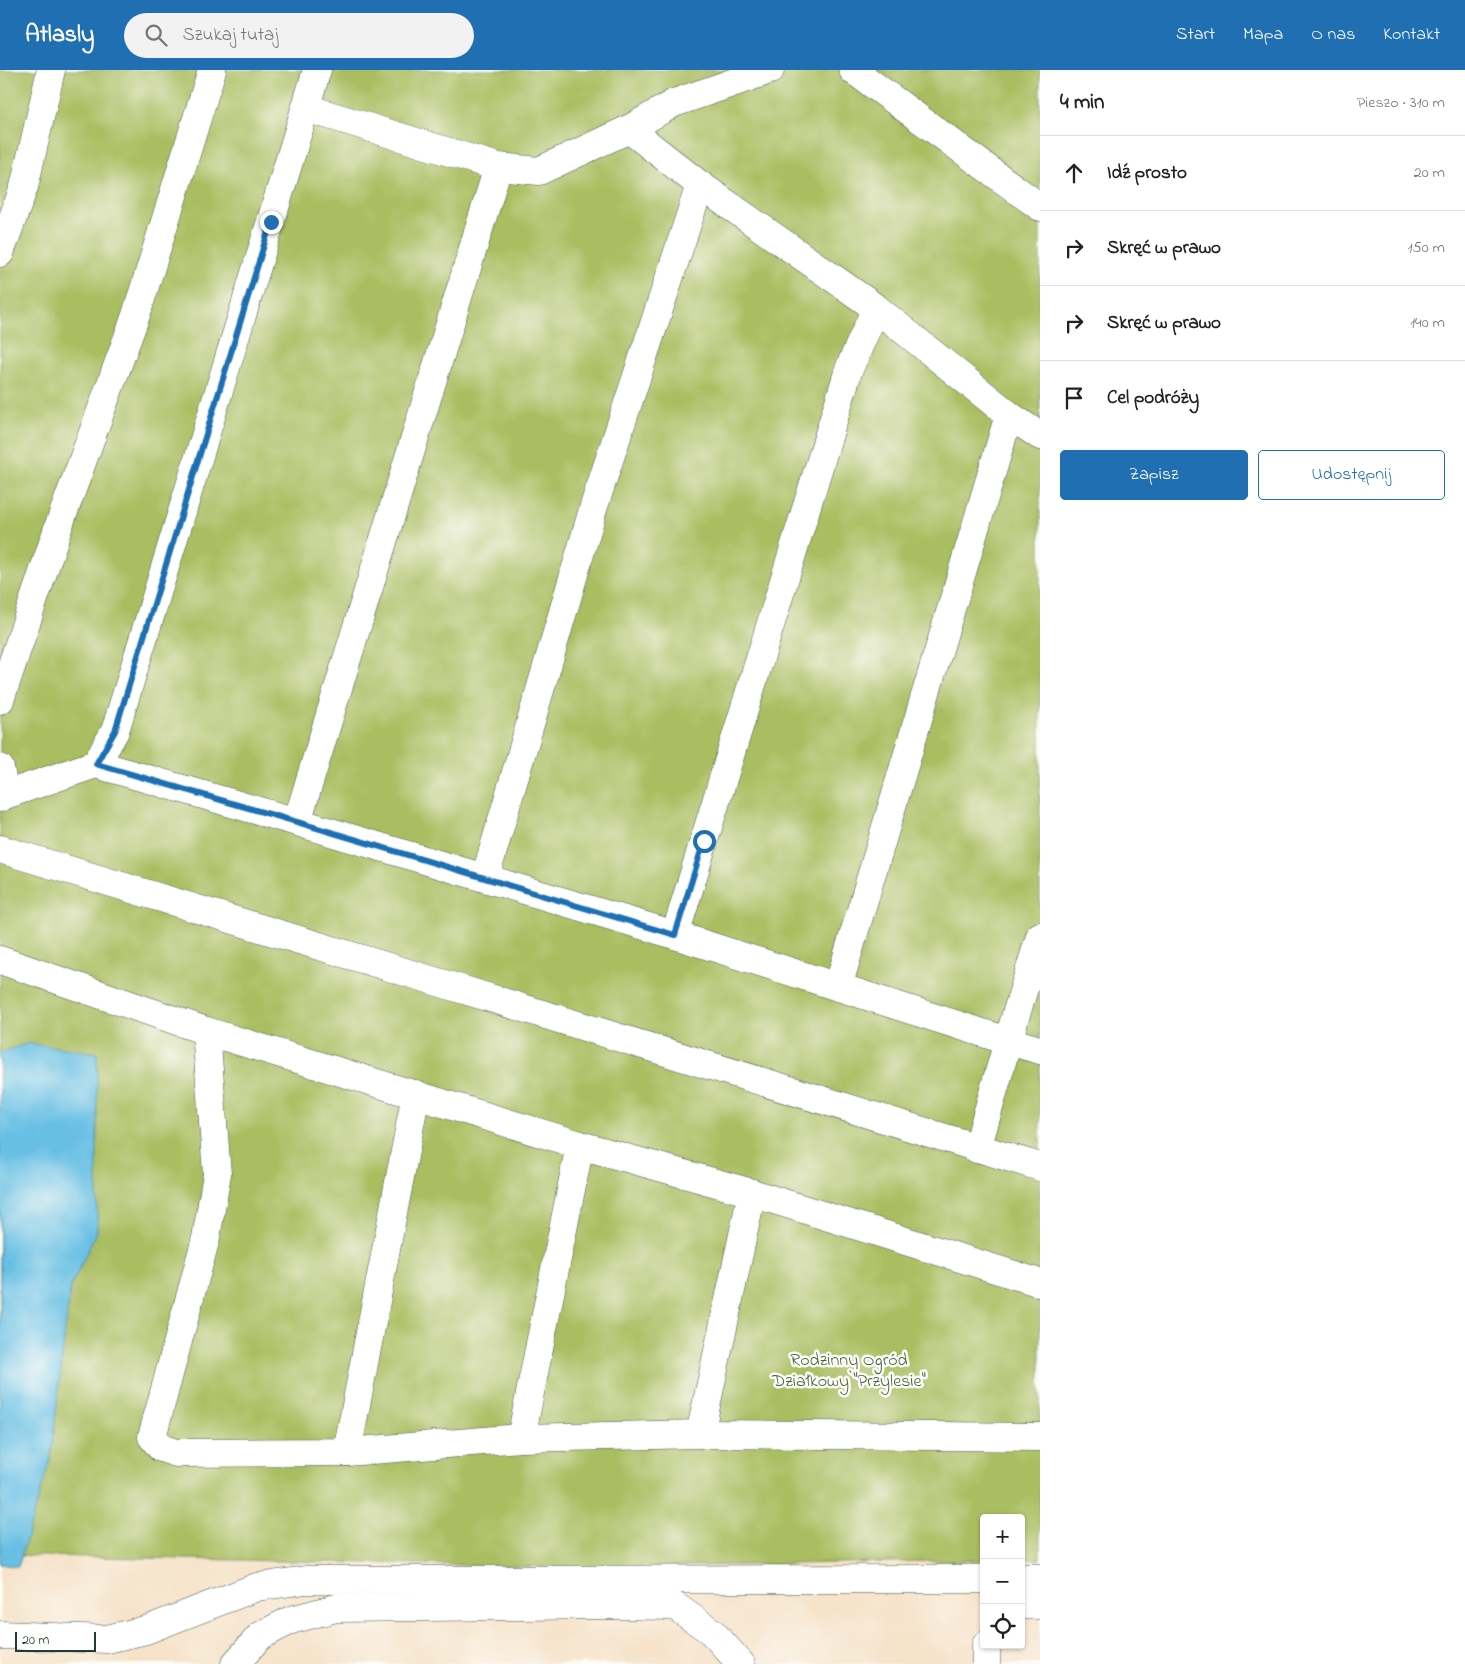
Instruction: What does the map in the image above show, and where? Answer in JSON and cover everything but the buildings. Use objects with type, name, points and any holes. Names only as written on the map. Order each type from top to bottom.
[{"type":"lane","points":[[0,253],[24,187],[51,70]]},
{"type":"lane","points":[[0,700],[60,524],[136,315],[212,70]]},
{"type":"lane","points":[[96,764],[115,731],[317,70]]},
{"type":"lane","points":[[306,108],[498,167],[539,171],[629,129],[674,103],[770,70]]},
{"type":"lane","points":[[853,70],[1040,207]]},
{"type":"lane","points":[[629,129],[700,185],[876,308],[1009,415],[1040,436]]},
{"type":"lane","points":[[297,822],[498,167]]},
{"type":"lane","points":[[485,878],[594,506],[700,185]]},
{"type":"lane","points":[[675,935],[848,369],[876,308]]},
{"type":"lane","points":[[838,987],[1009,415]]},
{"type":"lane","points":[[0,768],[2,796],[96,764],[675,935],[1040,1050]]},
{"type":"lane","points":[[0,849],[1040,1167]]},
{"type":"lane","points":[[977,1149],[1040,936]]},
{"type":"lane","points":[[0,960],[206,1031],[580,1145],[752,1194],[1040,1283]]},
{"type":"lane","points":[[206,1031],[217,1174],[206,1238],[152,1437],[161,1448],[176,1453],[347,1452],[521,1438],[700,1434],[1040,1437]]},
{"type":"lane","points":[[347,1452],[416,1094]]},
{"type":"lane","points":[[521,1438],[580,1145]]},
{"type":"lane","points":[[700,1434],[752,1194]]},
{"type":"lane","points":[[0,1635],[107,1639],[146,1630],[257,1587],[306,1580],[980,1578]]},
{"type":"lane","points":[[1025,1578],[1040,1578]]},
{"type":"lane","points":[[235,1664],[260,1636],[292,1620],[336,1608],[602,1605],[675,1606],[712,1632],[741,1664]]},
{"type":"lane","points":[[1025,1606],[1040,1605]]},
{"type":"lane","points":[[986,1649],[986,1664]]},
{"type":"green space","name":"Rodzinny Ogród Działkowy \"Przylesie\"","points":[[0,70],[1040,70],[1040,1559],[1025,1559],[1025,1514],[980,1514],[980,1560],[601,1568],[0,1555]]},
{"type":"water","points":[[28,1043],[97,1053],[97,1232],[70,1288],[51,1457],[18,1567],[0,1564],[0,1053]]},
{"type":"route","points":[[271,222],[115,731],[96,764],[675,935],[704,841]]}]
